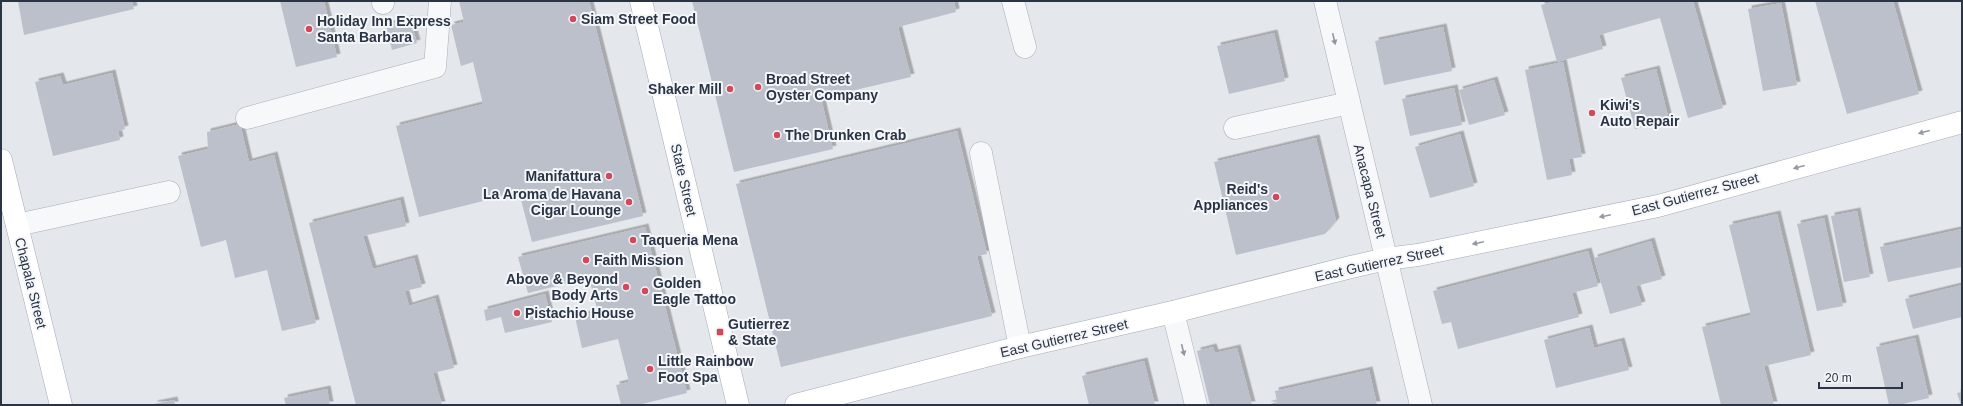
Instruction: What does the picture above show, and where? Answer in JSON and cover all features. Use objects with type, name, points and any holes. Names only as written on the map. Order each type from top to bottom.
[{"type":"main road","name":"State Street","points":[[641,1],[738,405]]},
{"type":"main road","name":"East Gutierrez Street","points":[[796,405],[1020,347],[1173,312],[1386,259],[1418,255],[1658,206],[1962,122]]},
{"type":"main road","name":"Chapala Street","points":[[1,160],[11,218],[61,405]]},
{"type":"street","points":[[248,118],[435,66],[440,1]]},
{"type":"street","points":[[1013,1],[1026,47]]},
{"type":"street","name":"Anacapa Street","points":[[1325,1],[1421,405]]},
{"type":"street","points":[[1235,128],[1349,103]]},
{"type":"street","points":[[981,153],[1020,347]]},
{"type":"street","points":[[11,218],[168,192]]},
{"type":"street","points":[[1173,312],[1196,405]]},
{"type":"building","points":[[18,1],[132,1],[134,9],[24,35]]},
{"type":"building","name":"Holiday Inn Express Santa Barbara","points":[[280,1],[324,1],[337,57],[296,67]]},
{"type":"building","points":[[459,1],[589,1],[643,216],[532,242],[519,192],[419,217],[396,126],[483,104],[473,62],[461,66],[451,25],[464,22]]},
{"type":"building","points":[[692,1],[954,1],[956,12],[898,27],[911,77],[821,98],[833,149],[734,172]]},
{"type":"building","points":[[1556,1],[1693,1],[1723,108],[1688,118],[1660,18],[1599,35],[1603,49],[1557,62],[1541,5]]},
{"type":"building","points":[[1815,1],[1893,1],[1919,94],[1847,114]]},
{"type":"building","points":[[1781,3],[1797,85],[1763,91],[1748,9]]},
{"type":"building","points":[[410,19],[417,43],[392,50],[386,25]]},
{"type":"building","points":[[1443,27],[1452,71],[1384,85],[1375,41]]},
{"type":"building","points":[[1274,33],[1285,81],[1229,94],[1217,46]]},
{"type":"building","points":[[1563,62],[1582,157],[1569,159],[1572,175],[1547,180],[1525,70]]},
{"type":"building","points":[[1656,69],[1669,120],[1635,129],[1621,78]]},
{"type":"building","points":[[112,73],[125,129],[118,131],[120,140],[53,156],[35,82],[60,76],[63,85]]},
{"type":"building","points":[[1494,80],[1505,115],[1469,125],[1459,90]]},
{"type":"building","points":[[1454,88],[1462,125],[1410,136],[1402,99]]},
{"type":"building","points":[[240,124],[249,162],[274,155],[316,323],[282,331],[267,270],[235,278],[226,240],[201,247],[178,156],[208,149],[207,132]]},
{"type":"building","points":[[957,131],[987,254],[977,256],[992,316],[781,367],[736,184]]},
{"type":"building","points":[[1460,134],[1474,186],[1430,198],[1415,147]]},
{"type":"building","points":[[1316,138],[1336,221],[1325,234],[1236,255],[1214,162]]},
{"type":"building","points":[[400,200],[406,226],[363,236],[373,269],[414,258],[422,287],[405,291],[409,306],[435,298],[454,368],[433,373],[442,405],[356,405],[309,223]]},
{"type":"building","points":[[1857,211],[1870,277],[1844,282],[1831,216]]},
{"type":"building","points":[[1777,214],[1811,355],[1764,366],[1774,405],[1721,405],[1702,327],[1751,315],[1729,225]]},
{"type":"building","points":[[1824,218],[1843,306],[1817,311],[1797,224]]},
{"type":"building","points":[[645,227],[687,393],[638,405],[621,405],[616,385],[629,382],[618,339],[582,348],[575,317],[598,312],[589,278],[528,293],[518,257]]},
{"type":"building","points":[[1962,229],[1962,267],[1888,282],[1880,247]]},
{"type":"building","points":[[1651,241],[1662,279],[1636,286],[1642,305],[1610,314],[1594,258]]},
{"type":"building","points":[[1588,251],[1598,286],[1572,293],[1579,317],[1458,349],[1451,322],[1442,324],[1433,291]]},
{"type":"building","points":[[1962,285],[1962,317],[1913,329],[1905,299]]},
{"type":"building","name":"Pistachio House","points":[[545,294],[552,322],[505,333],[501,317],[486,321],[484,310]]},
{"type":"building","points":[[1589,328],[1594,348],[1621,341],[1629,370],[1556,388],[1544,340]]},
{"type":"building","points":[[1915,338],[1929,398],[1898,405],[1889,405],[1876,347]]},
{"type":"building","points":[[1213,347],[1215,353],[1237,348],[1252,405],[1210,405],[1197,351]]},
{"type":"building","points":[[1144,361],[1155,405],[1089,405],[1082,376]]},
{"type":"building","points":[[1369,370],[1377,405],[1267,405],[1277,402],[1275,391]]},
{"type":"building","points":[[327,389],[330,405],[286,405],[284,398]]},
{"type":"building","points":[[1962,392],[1962,405],[1961,405],[1957,393]]},
{"type":"building","points":[[174,400],[175,405],[154,405],[154,404]]},
{"type":"place","name":"Siam Street Food","points":[[573,19]]},
{"type":"place","name":"Holiday Inn Express Santa Barbara","points":[[309,29]]},
{"type":"place","name":"Broad Street Oyster Company","points":[[758,87]]},
{"type":"place","name":"Shaker Mill","points":[[730,89]]},
{"type":"place","name":"Kiwi's Auto Repair","points":[[1592,113]]},
{"type":"place","name":"The Drunken Crab","points":[[777,135]]},
{"type":"place","name":"Manifattura","points":[[609,176]]},
{"type":"place","name":"Reid's Appliances","points":[[1276,197]]},
{"type":"place","name":"La Aroma de Havana Cigar Lounge","points":[[629,202]]},
{"type":"place","name":"Taqueria Mena","points":[[633,240]]},
{"type":"place","name":"Faith Mission","points":[[586,260]]},
{"type":"place","name":"Above & Beyond Body Arts","points":[[626,287]]},
{"type":"place","name":"Golden Eagle Tattoo","points":[[645,291]]},
{"type":"place","name":"Pistachio House","points":[[517,313]]},
{"type":"place","name":"Gutierrez & State","points":[[720,332]]},
{"type":"place","name":"Little Rainbow Foot Spa","points":[[650,369]]}]
